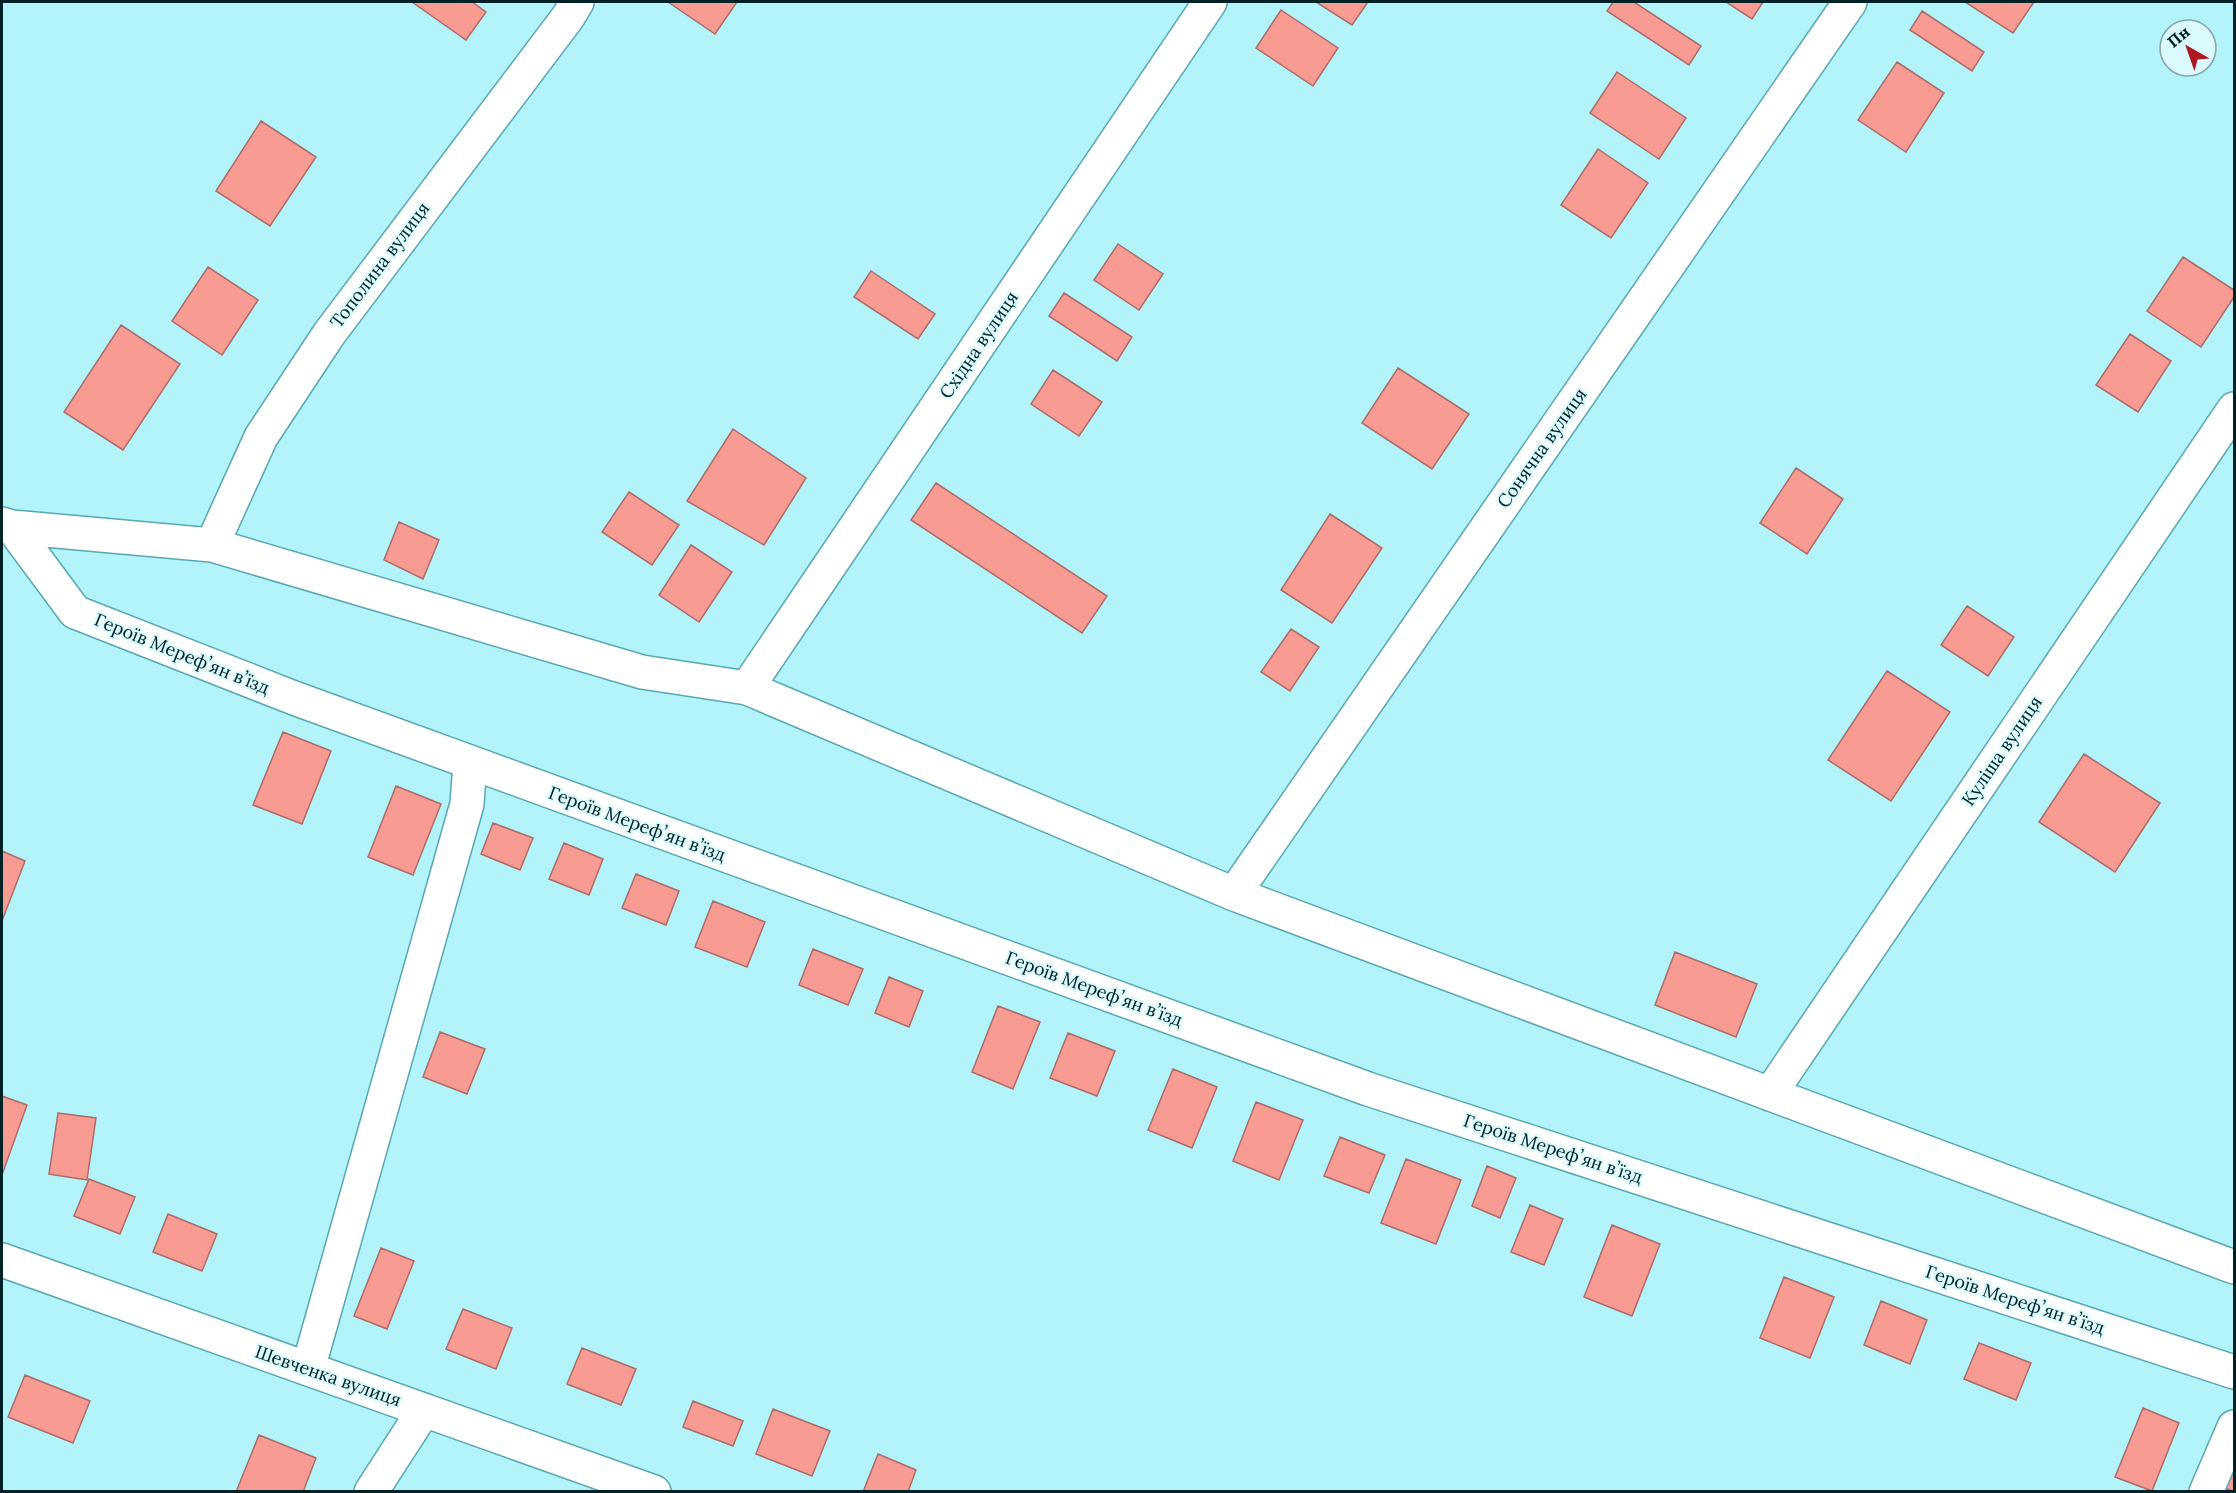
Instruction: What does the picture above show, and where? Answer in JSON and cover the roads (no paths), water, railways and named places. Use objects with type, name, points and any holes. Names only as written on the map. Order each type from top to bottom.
[{"type":"street","name":"Тополина вулиця","points":[[212,545],[261,437],[329,334],[577,2]]},
{"type":"street","name":"Східна вулиця","points":[[747,688],[1210,2]]},
{"type":"street","name":"Сонячна вулиця","points":[[1234,894],[1850,2]]},
{"type":"street","name":"Куліша вулиця","points":[[1770,1094],[2235,409]]},
{"type":"street","points":[[7,525],[212,545],[642,672],[747,688],[1234,894],[2235,1268]]},
{"type":"street","name":"Героїв Мерефʼян вʼїзд","points":[[7,525],[75,612],[294,698],[1368,1089],[2235,1372]]},
{"type":"street","points":[[308,1369],[467,804],[470,763]]},
{"type":"street","name":"Шевченка вулиця","points":[[2,1260],[654,1491]]},
{"type":"street","points":[[371,1491],[424,1410]]},
{"type":"street","points":[[2206,1491],[2235,1427]]}]
